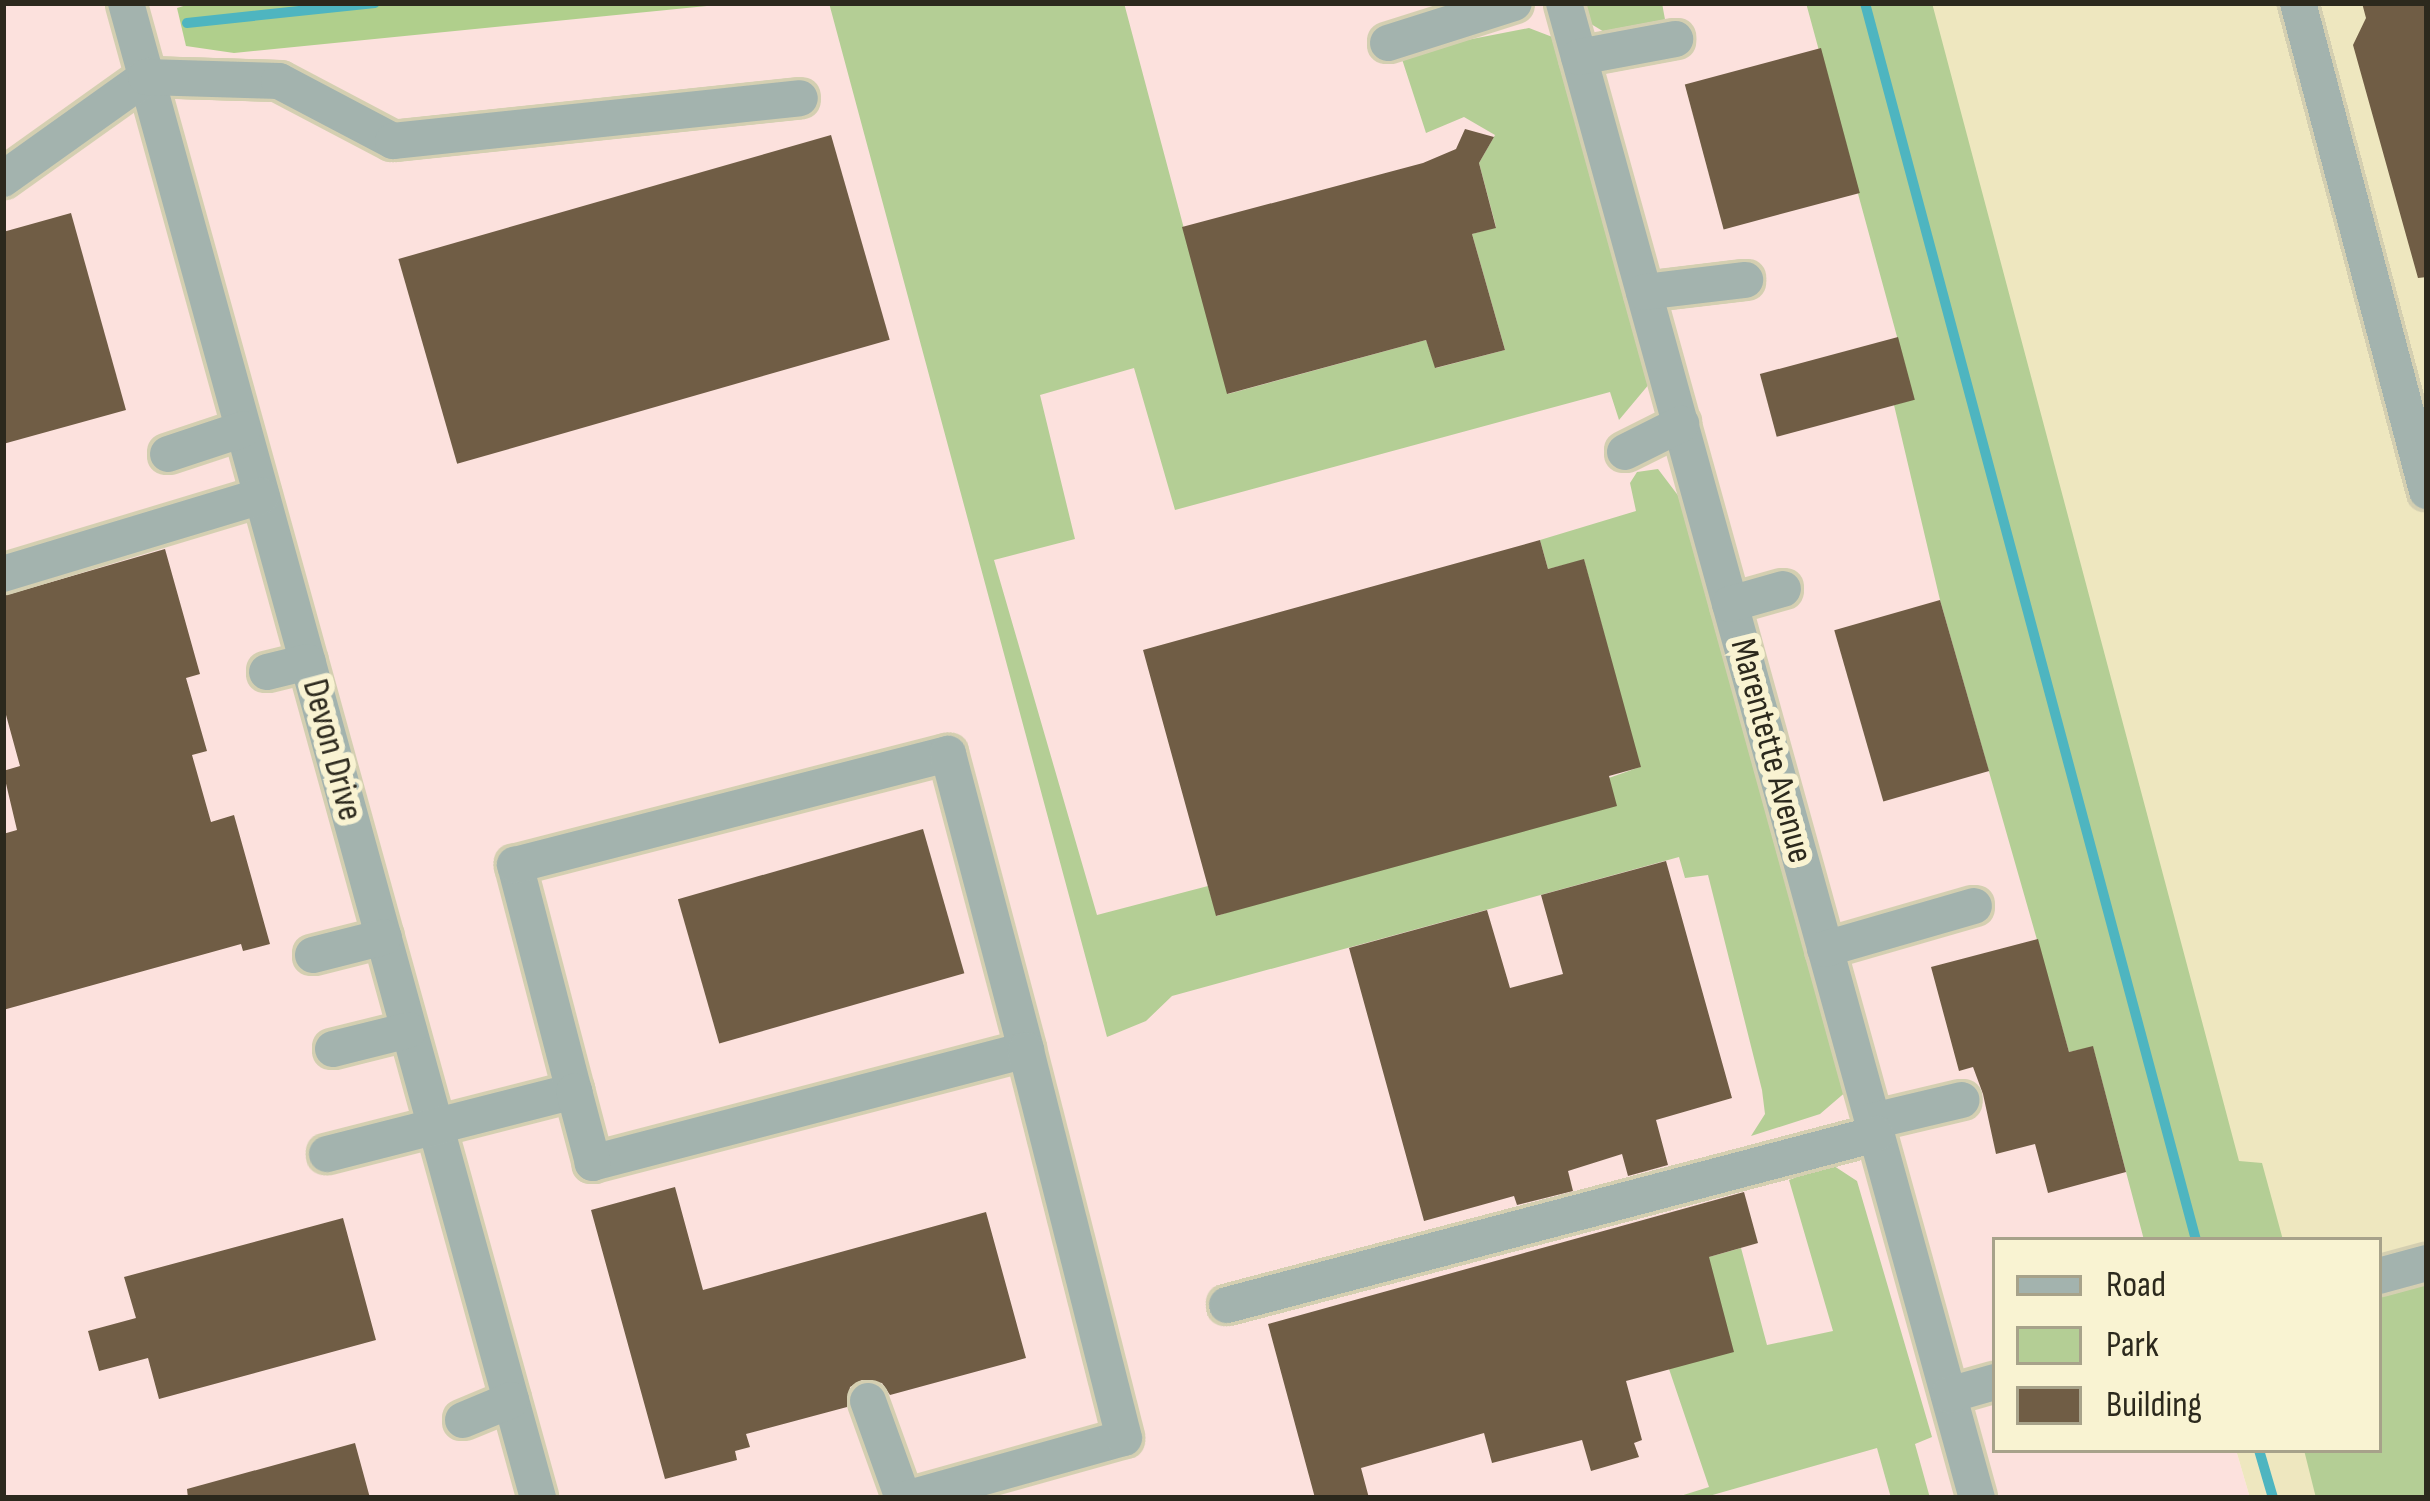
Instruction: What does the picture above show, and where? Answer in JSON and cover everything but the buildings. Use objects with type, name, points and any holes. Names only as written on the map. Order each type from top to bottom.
[{"type":"street","name":"Devon Drive","points":[[126,3],[538,1498]]},
{"type":"street","points":[[1388,44],[1514,3]]},
{"type":"street","name":"Marentette Avenue","points":[[1564,3],[1977,1498]]},
{"type":"street","points":[[2298,3],[2427,491]]},
{"type":"street","points":[[1579,57],[1675,39]]},
{"type":"street","points":[[3,179],[146,76],[279,82],[393,141],[800,98]]},
{"type":"street","points":[[1644,292],[1745,280]]},
{"type":"street","points":[[1624,452],[1681,424]]},
{"type":"street","points":[[168,454],[243,429]]},
{"type":"street","points":[[3,574],[262,496]]},
{"type":"street","points":[[1730,604],[1783,589]]},
{"type":"street","points":[[267,672],[308,662]]},
{"type":"street","points":[[868,1401],[906,1498],[1124,1438],[1026,1050],[948,754],[515,866],[593,1162],[1026,1050]]},
{"type":"street","points":[[1825,949],[1974,906]]},
{"type":"street","points":[[313,955],[384,937]]},
{"type":"street","points":[[333,1049],[409,1030]]},
{"type":"street","points":[[327,1154],[574,1091]]},
{"type":"street","points":[[1228,1305],[1962,1100]]},
{"type":"street","points":[[2382,1275],[2427,1263]]},
{"type":"street","points":[[1949,1395],[1992,1383]]},
{"type":"street","points":[[463,1420],[511,1400]]},
{"type":"shaded area","points":[[3,3],[1545,3],[1962,1498],[3,1498]]},
{"type":"shaded area","points":[[1585,3],[1840,3],[2174,1237],[1992,1237],[1992,1453],[2237,1453],[2250,1498],[1998,1498]]},
{"type":"shaded area","points":[[1840,3],[2427,3],[2427,1498],[2250,1498],[2237,1453],[2382,1453],[2382,1237],[2174,1237]]},
{"type":"green space","points":[[193,3],[737,3],[234,53],[186,46],[177,8]]},
{"type":"green space","points":[[829,3],[1124,3],[1228,394],[1426,340],[1436,368],[1505,350],[1472,234],[1496,227],[1479,163],[1495,135],[1464,117],[1426,133],[1400,53],[1529,28],[1555,38],[1650,383],[1619,420],[1610,392],[1175,510],[1134,368],[1040,395],[1075,539],[994,560],[1097,915],[1208,886],[1217,916],[1640,767],[1584,560],[1548,569],[1540,540],[1636,511],[1630,483],[1637,472],[1658,469],[1683,502],[1848,1090],[1820,1114],[1751,1136],[1765,1114],[1762,1090],[1708,875],[1685,878],[1679,857],[1172,996],[1146,1021],[1107,1037]]},
{"type":"green space","points":[[1585,3],[1662,3],[1666,25],[1611,36],[1591,24]]},
{"type":"green space","points":[[1806,3],[1932,3],[2239,1161],[2262,1163],[2282,1237],[2143,1237],[2093,1047],[2069,1052],[1940,600],[1894,405],[1914,399]]},
{"type":"green space","points":[[1831,1164],[1857,1181],[1932,1437],[1915,1444],[1930,1498],[1891,1498],[1877,1448],[1702,1498],[1674,1498],[1709,1487],[1669,1369],[1709,1257],[1741,1248],[1767,1345],[1833,1331],[1789,1180]]},
{"type":"green space","points":[[2427,1282],[2427,1498],[2316,1498],[2305,1453],[2382,1453],[2382,1294]]},
{"type":"waterway","points":[[187,23],[375,3]]},
{"type":"waterway","points":[[1865,3],[2195,1237]]},
{"type":"waterway","points":[[2260,1453],[2273,1498]]}]
